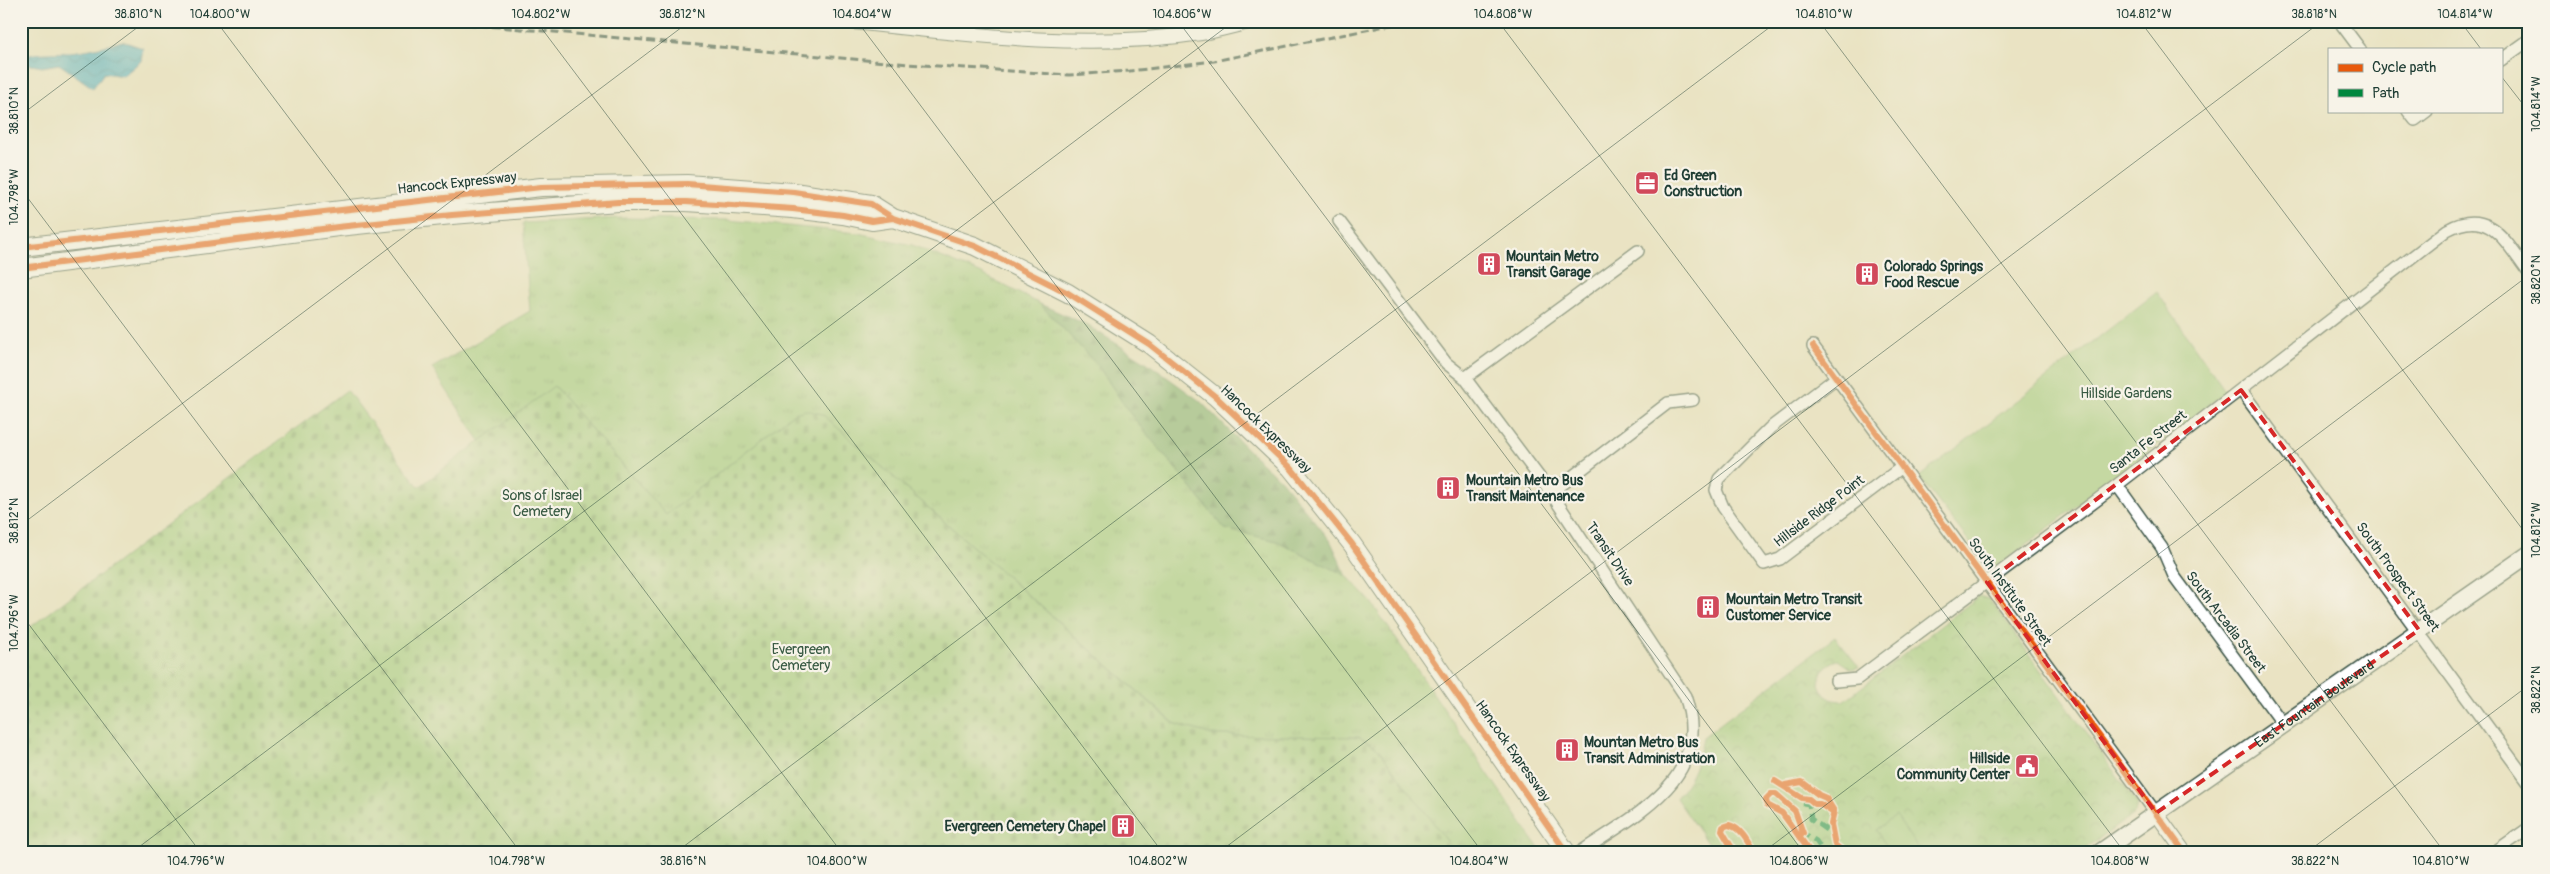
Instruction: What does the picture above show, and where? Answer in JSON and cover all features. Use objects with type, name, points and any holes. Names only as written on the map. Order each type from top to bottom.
[{"type":"main road","name":"Hancock Expressway","points":[[21,246],[521,189],[618,184],[687,184],[794,192],[870,204],[893,218],[975,246],[1068,293],[1149,344],[1216,397],[1291,468],[1352,544],[1567,853]]},
{"type":"main road","name":"Hancock Expressway","points":[[21,268],[338,227],[452,215],[618,202],[686,202],[793,210],[843,215],[872,221],[893,218]]},
{"type":"main road","name":"East Fountain Boulevard","points":[[2099,853],[2529,554]]},
{"type":"street","points":[[844,21],[1044,40],[1138,38],[1201,33],[1253,21]]},
{"type":"street","points":[[2342,25],[2359,48]]},
{"type":"street","points":[[2502,59],[2529,40]]},
{"type":"street","points":[[2411,116],[2424,112]]},
{"type":"street","name":"Transit Drive","points":[[1339,221],[1446,363],[1465,378],[1551,493],[1677,681],[1691,712],[1693,727],[1687,760],[1679,775],[1668,789],[1579,853]]},
{"type":"street","name":"Santa Fe Street","points":[[1836,681],[1856,679],[2116,486],[2447,230],[2466,221],[2476,221],[2494,228],[2529,273]]},
{"type":"street","points":[[1465,378],[1638,251]]},
{"type":"street","name":"South Institute Street","points":[[1814,346],[2185,853]]},
{"type":"street","name":"Hillside Ridge Point","points":[[1836,378],[1770,428],[1719,479],[1716,490],[1723,507],[1764,564],[1780,560],[1902,467]]},
{"type":"street","name":"South Prospect Street","points":[[2241,390],[2529,783]]},
{"type":"street","points":[[1551,493],[1668,403],[1693,400]]},
{"type":"street","name":"South Arcadia Street","points":[[2116,486],[2162,548],[2174,576],[2283,724]]},
{"type":"street","points":[[2493,853],[2529,828]]},
{"type":"highlighted area","points":[[2241,390],[2419,630],[2156,813],[1987,582]]},
{"type":"green space","points":[[621,218],[728,220],[858,233],[912,245],[980,273],[1040,304],[1098,366],[1129,412],[1225,529],[1277,541],[1347,576],[1371,602],[1542,853],[1456,853],[1377,748],[1359,737],[1212,735],[1174,723],[822,414],[794,413],[666,515],[555,387],[480,441],[432,368],[530,311],[523,223]]},
{"type":"green space","name":"Hillside Gardens","points":[[2157,292],[2226,392],[1992,571],[1919,477]]},
{"type":"green space","points":[[1040,304],[1085,324],[1146,362],[1200,401],[1253,455],[1281,480],[1330,540],[1347,576],[1277,541],[1225,529],[1129,412],[1098,366]]},
{"type":"green space","name":"Evergreen Cemetery","points":[[554,386],[666,515],[794,413],[806,410],[822,414],[1173,723],[1212,735],[1359,737],[1377,748],[1456,853],[21,853],[21,634],[347,390],[419,487]]},
{"type":"green space","points":[[1979,596],[1989,599],[2137,803],[2135,813],[2079,853],[1714,853],[1676,798],[1694,770],[1703,737],[1835,637],[1859,667],[1851,669],[1838,660],[1833,662],[1824,669],[1819,684],[1828,697],[1844,701]]},
{"type":"green space","points":[[1896,816],[1919,850],[1915,853],[1891,853],[1876,830]]},
{"type":"water","points":[[122,41],[143,48],[141,61],[123,76],[104,73],[93,88],[59,64],[42,67],[21,63],[21,58],[33,54],[82,51]]},
{"type":"railway","points":[[432,21],[908,64],[1069,75],[1130,71],[1214,61],[1410,21]]},
{"type":"marked path","points":[[1803,803],[1809,804],[1811,819],[1832,834]]},
{"type":"marked path","points":[[1802,836],[1803,833],[1816,841],[1824,853]]},
{"type":"cycle path","points":[[21,247],[541,187],[687,184],[794,192],[871,204],[893,218],[975,246],[1068,293],[1149,344],[1216,397],[1291,468],[1352,544],[1567,853]]},
{"type":"cycle path","points":[[21,268],[338,227],[452,215],[618,202],[686,202],[793,209],[843,215],[872,221],[893,218]]},
{"type":"cycle path","points":[[1813,346],[2185,853]]},
{"type":"cycle path","points":[[1775,781],[1802,798],[1809,799],[1815,804],[1820,804],[1832,812]]},
{"type":"cycle path","points":[[1785,785],[1802,782],[1826,798],[1834,811],[1831,824],[1835,845],[1845,853]]},
{"type":"cycle path","points":[[1803,833],[1795,811],[1776,794],[1771,794],[1766,799],[1767,805],[1782,813],[1811,853]]},
{"type":"cycle path","points":[[1735,853],[1722,831],[1723,827],[1729,825],[1741,832],[1754,853]]},
{"type":"place","name":"Ed Green Construction","points":[[1647,183]]},
{"type":"place","name":"Mountain Metro Transit Garage","points":[[1489,264]]},
{"type":"place","name":"Colorado Springs Food Rescue","points":[[1867,274]]},
{"type":"place","name":"Mountain Metro Bus Transit Maintenance","points":[[1448,488]]},
{"type":"place","name":"Mountain Metro Transit Customer Service","points":[[1708,607]]},
{"type":"place","name":"Mountan Metro Bus Transit Administration","points":[[1567,750]]},
{"type":"place","name":"Hillside Community Center","points":[[2027,766]]},
{"type":"place","name":"Evergreen Cemetery Chapel","points":[[1123,826]]},
{"type":"park label","name":"Sons of Israel Cemetery","points":[[542,504]]}]
